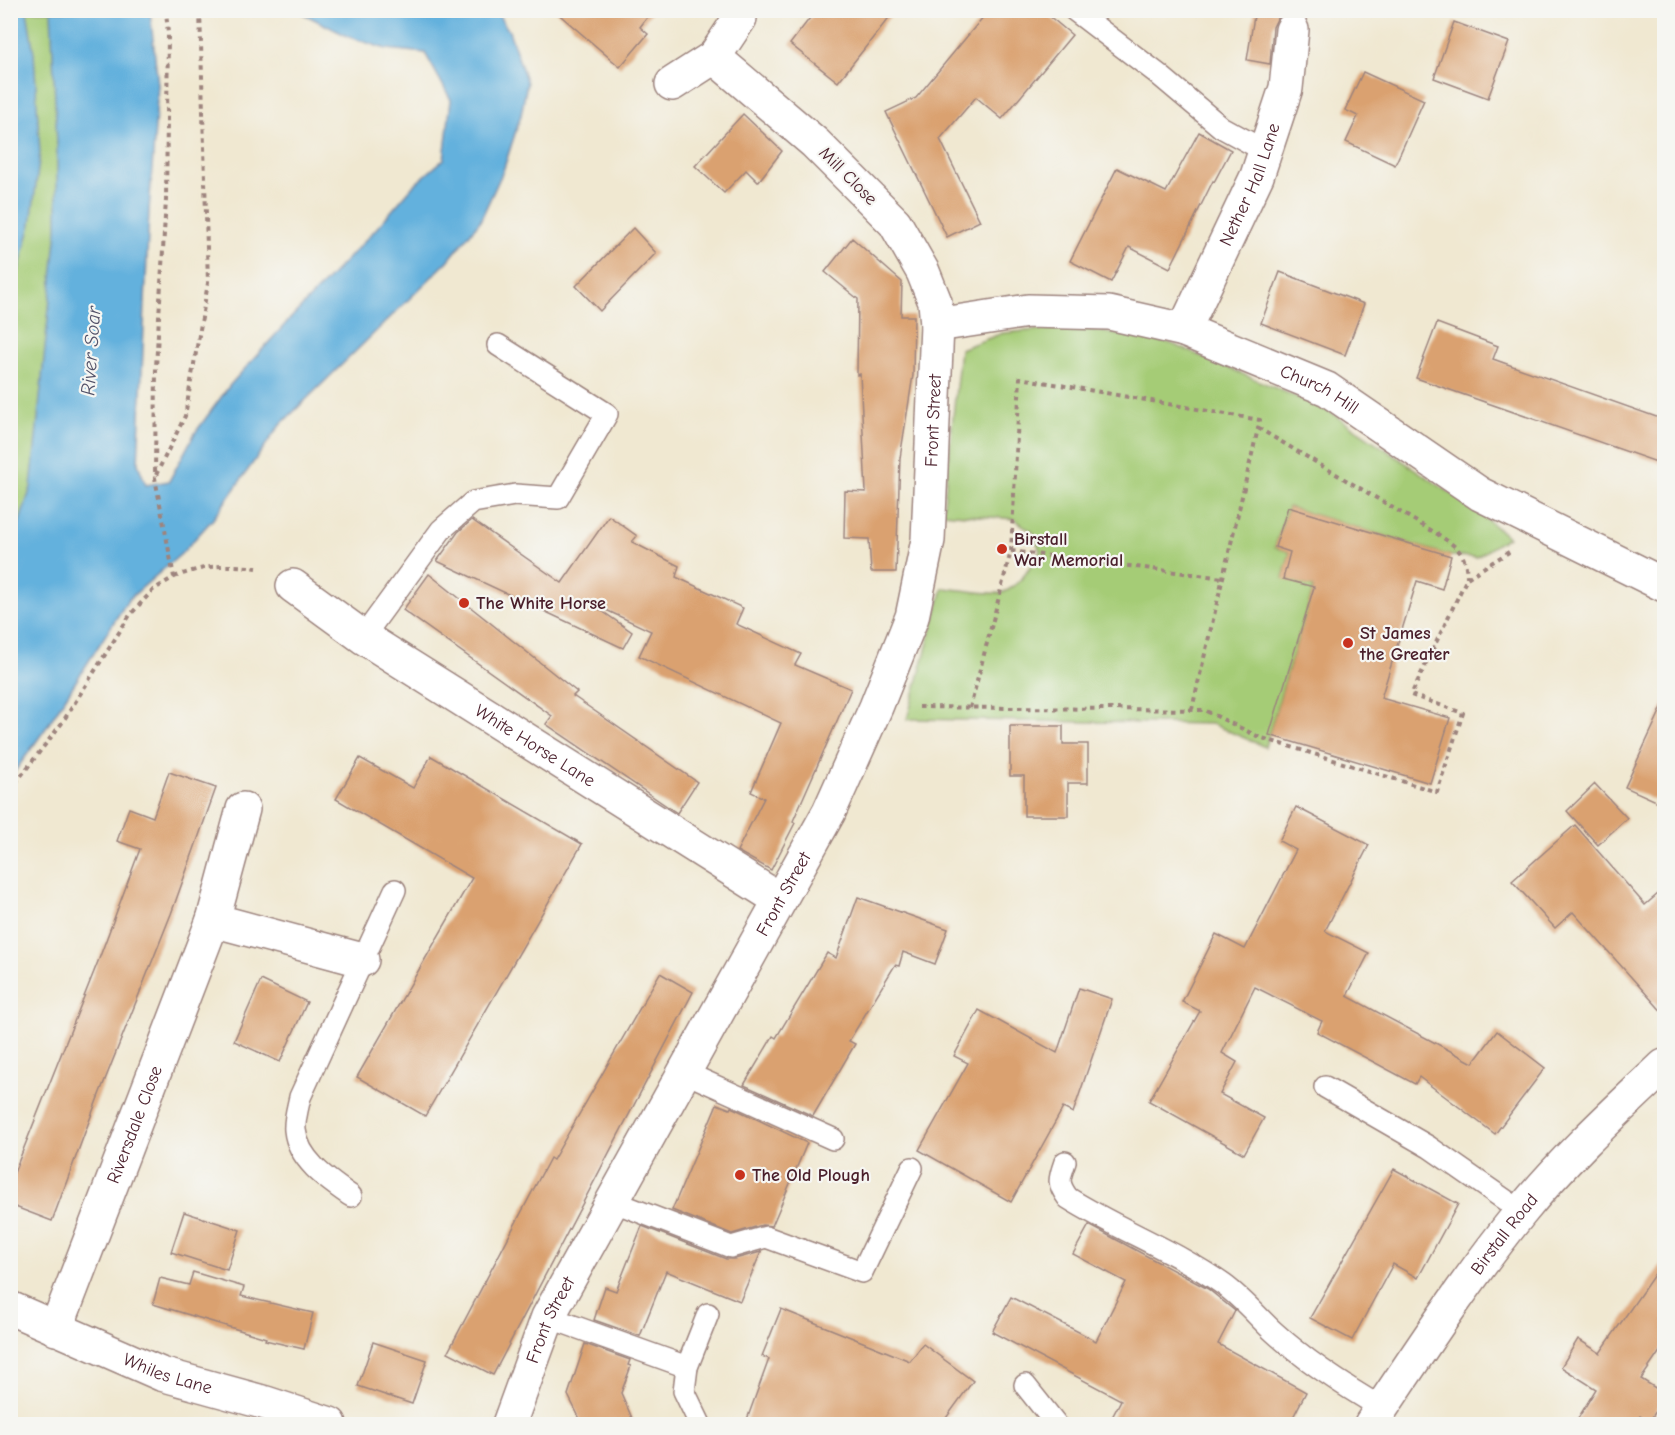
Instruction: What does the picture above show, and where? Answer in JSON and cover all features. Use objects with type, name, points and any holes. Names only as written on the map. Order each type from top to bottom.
[{"type":"street","points":[[672,84],[714,57],[740,18]]},
{"type":"street","name":"Nether Hall Lane","points":[[1184,330],[1257,176],[1286,88],[1292,30]]},
{"type":"street","name":"Mill Close","points":[[714,57],[815,143],[895,224],[923,273],[935,302],[937,325]]},
{"type":"street","name":"Church Hill","points":[[937,325],[1028,311],[1109,313],[1184,330],[1328,389],[1480,494],[1665,585]]},
{"type":"street","name":"Front Street","points":[[509,1425],[548,1317],[829,812],[876,707],[912,617],[928,540],[937,325]]},
{"type":"street","name":"White Horse Lane","points":[[293,586],[363,637],[780,900]]},
{"type":"street","name":"Riversdale Close","points":[[56,1329],[213,920],[243,809]]},
{"type":"street","points":[[213,920],[362,960]]},
{"type":"street","name":"Birstall Road","points":[[1377,1416],[1455,1298],[1521,1211],[1585,1140],[1665,1066]]},
{"type":"street","name":"Whiles Lane","points":[[10,1308],[161,1374],[266,1403],[330,1425]]},
{"type":"lane","points":[[1074,10],[1158,74],[1221,127],[1265,151]]},
{"type":"lane","points":[[363,637],[441,530],[473,502],[515,495],[558,498],[607,414],[498,345]]},
{"type":"lane","points":[[351,1196],[323,1176],[302,1153],[294,1129],[300,1097],[395,890]]},
{"type":"lane","points":[[684,1072],[833,1139]]},
{"type":"lane","points":[[1325,1086],[1429,1147],[1521,1211]]},
{"type":"lane","points":[[1065,1162],[1059,1179],[1061,1189],[1068,1198],[1223,1285],[1252,1308],[1274,1331],[1377,1416]]},
{"type":"lane","points":[[612,1201],[731,1247],[766,1237],[862,1272],[912,1168]]},
{"type":"lane","points":[[700,1425],[684,1391],[687,1367],[708,1314]]},
{"type":"lane","points":[[548,1317],[687,1367]]},
{"type":"lane","points":[[1025,1385],[1056,1425]]},
{"type":"path","points":[[166,10],[168,34],[166,200],[156,367],[155,478],[174,577]]},
{"type":"path","points":[[155,478],[185,416],[208,283],[200,10]]},
{"type":"path","points":[[970,708],[1011,551],[1020,378],[1260,420],[1192,709]]},
{"type":"path","points":[[876,707],[1204,710],[1259,737],[1437,792],[1463,713],[1411,695],[1467,578],[1466,564],[1460,550],[1439,535],[1258,428]]},
{"type":"path","points":[[1467,578],[1548,528]]},
{"type":"path","points":[[1011,551],[1223,578]]},
{"type":"path","points":[[10,790],[62,723],[130,615],[153,590],[174,577],[193,570],[228,564],[262,569],[293,586]]},
{"type":"green space","points":[[11,11],[110,11],[113,191],[11,594]]},
{"type":"green space","points":[[1073,327],[1170,343],[1327,410],[1474,509],[1508,537],[1477,557],[1451,556],[1288,507],[1275,547],[1290,552],[1283,578],[1314,587],[1265,747],[1212,724],[907,719],[943,588],[982,593],[1007,591],[1019,582],[1040,551],[1034,533],[1014,519],[943,513],[960,349],[1003,333]]},
{"type":"water","points":[[11,10],[27,11],[34,53],[40,153],[31,224],[18,273],[11,287]]},
{"type":"water","name":"River Soar","points":[[51,11],[150,11],[158,85],[149,211],[138,464],[146,485],[169,481],[195,433],[230,385],[414,185],[444,159],[451,100],[425,53],[386,49],[349,37],[298,11],[496,11],[509,31],[527,83],[521,115],[503,171],[480,221],[448,261],[280,425],[213,519],[181,554],[128,600],[46,728],[11,777],[11,548],[31,487],[57,229],[57,145]]},
{"type":"building","points":[[554,10],[653,10],[640,27],[648,34],[620,67]]},
{"type":"building","points":[[816,10],[895,10],[838,82],[790,44]]},
{"type":"building","points":[[989,10],[1042,10],[1072,35],[1002,119],[976,97],[940,139],[980,221],[947,237],[886,112],[916,98]]},
{"type":"building","points":[[1255,10],[1289,10],[1277,19],[1273,27],[1270,64],[1247,60]]},
{"type":"building","points":[[1454,22],[1509,42],[1488,98],[1434,78]]},
{"type":"building","points":[[1363,72],[1424,100],[1395,165],[1346,142],[1358,116],[1345,110]]},
{"type":"building","points":[[743,114],[782,151],[758,182],[746,170],[724,193],[695,166]]},
{"type":"building","points":[[1199,132],[1231,150],[1170,268],[1129,247],[1111,282],[1070,261],[1117,168],[1166,192]]},
{"type":"building","points":[[633,228],[656,253],[600,311],[576,286]]},
{"type":"building","points":[[852,238],[902,282],[901,316],[914,316],[913,375],[900,458],[896,572],[871,572],[869,539],[844,538],[845,491],[866,492],[860,374],[857,375],[858,299],[825,272]]},
{"type":"building","points":[[1280,272],[1364,304],[1345,355],[1261,323]]},
{"type":"building","points":[[1437,323],[1498,346],[1493,359],[1665,420],[1665,465],[1416,378]]},
{"type":"building","name":"St James the Greater","points":[[1288,507],[1451,556],[1442,589],[1417,581],[1381,698],[1450,718],[1430,783],[1269,735],[1314,587],[1283,579],[1290,552],[1275,547]]},
{"type":"building","points":[[609,516],[637,536],[632,542],[679,566],[676,577],[743,608],[736,624],[801,654],[795,665],[851,689],[793,821],[795,823],[771,870],[737,851],[764,798],[751,792],[781,723],[639,656],[651,631],[589,602],[632,632],[623,648],[437,561],[458,532],[472,520],[562,583]]},
{"type":"building","points":[[429,574],[577,692],[573,696],[697,782],[677,813],[546,724],[552,716],[403,610]]},
{"type":"building","points":[[1665,701],[1665,805],[1625,787]]},
{"type":"building","points":[[1010,726],[1063,726],[1063,744],[1088,744],[1088,783],[1068,783],[1068,816],[1024,816],[1024,776],[1010,776]]},
{"type":"building","points":[[431,756],[582,844],[425,1116],[357,1077],[472,878],[336,799],[360,758],[413,788]]},
{"type":"building","points":[[169,772],[216,788],[171,914],[52,1221],[10,1205],[10,1183],[140,849],[117,841],[129,808],[153,817]]},
{"type":"building","points":[[1595,784],[1627,818],[1598,845],[1567,811]]},
{"type":"building","points":[[1296,807],[1369,845],[1325,931],[1369,953],[1347,996],[1473,1063],[1497,1031],[1545,1068],[1495,1134],[1419,1077],[1415,1084],[1317,1032],[1322,1021],[1255,987],[1222,1053],[1237,1062],[1220,1094],[1264,1118],[1244,1154],[1149,1101],[1200,1011],[1182,1002],[1216,934],[1245,949],[1296,850],[1279,841]]},
{"type":"building","points":[[1575,825],[1645,905],[1665,888],[1665,1015],[1573,912],[1555,928],[1512,881]]},
{"type":"building","points":[[858,897],[948,929],[935,964],[903,952],[899,966],[895,965],[849,1041],[855,1044],[813,1116],[744,1085],[773,1036],[776,1038],[827,953],[836,958]]},
{"type":"building","points":[[660,973],[693,992],[493,1375],[448,1352],[550,1158],[553,1160]]},
{"type":"building","points":[[261,980],[307,1002],[280,1062],[234,1041]]},
{"type":"building","points":[[1079,988],[1112,999],[1073,1113],[1063,1108],[1011,1202],[919,1150],[968,1063],[954,1056],[979,1010],[1057,1053]]},
{"type":"building","name":"The Old Plough","points":[[717,1104],[730,1109],[731,1107],[807,1143],[772,1226],[762,1225],[732,1234],[672,1210]]},
{"type":"building","points":[[1394,1169],[1458,1204],[1418,1278],[1393,1264],[1352,1340],[1310,1318]]},
{"type":"building","points":[[184,1212],[240,1230],[227,1270],[171,1252]]},
{"type":"building","points":[[1089,1225],[1208,1289],[1235,1311],[1218,1344],[1306,1392],[1289,1425],[1108,1425],[1121,1400],[992,1332],[1011,1297],[1096,1341],[1126,1282],[1073,1254]]},
{"type":"building","points":[[642,1226],[726,1259],[761,1252],[740,1301],[666,1271],[640,1336],[594,1320],[605,1287],[616,1291]]},
{"type":"building","points":[[1665,1259],[1665,1344],[1641,1379],[1665,1394],[1665,1397],[1649,1422],[1640,1416],[1634,1425],[1574,1425],[1596,1389],[1561,1367],[1578,1339],[1600,1353]]},
{"type":"building","points":[[193,1272],[244,1287],[241,1296],[313,1313],[304,1349],[265,1340],[266,1338],[153,1304],[160,1278],[189,1285]]},
{"type":"building","points":[[781,1309],[910,1361],[923,1344],[973,1381],[941,1425],[745,1425],[769,1359],[762,1356]]},
{"type":"building","points":[[373,1342],[427,1360],[412,1404],[358,1386]]},
{"type":"building","points":[[585,1344],[630,1360],[628,1365],[631,1366],[621,1393],[635,1425],[583,1425],[568,1395]]},
{"type":"place","name":"Birstall War Memorial","points":[[1002,549]]},
{"type":"place","name":"The White Horse","points":[[464,603]]},
{"type":"place","name":"St James the Greater","points":[[1348,643]]},
{"type":"place","name":"The Old Plough","points":[[740,1175]]}]
